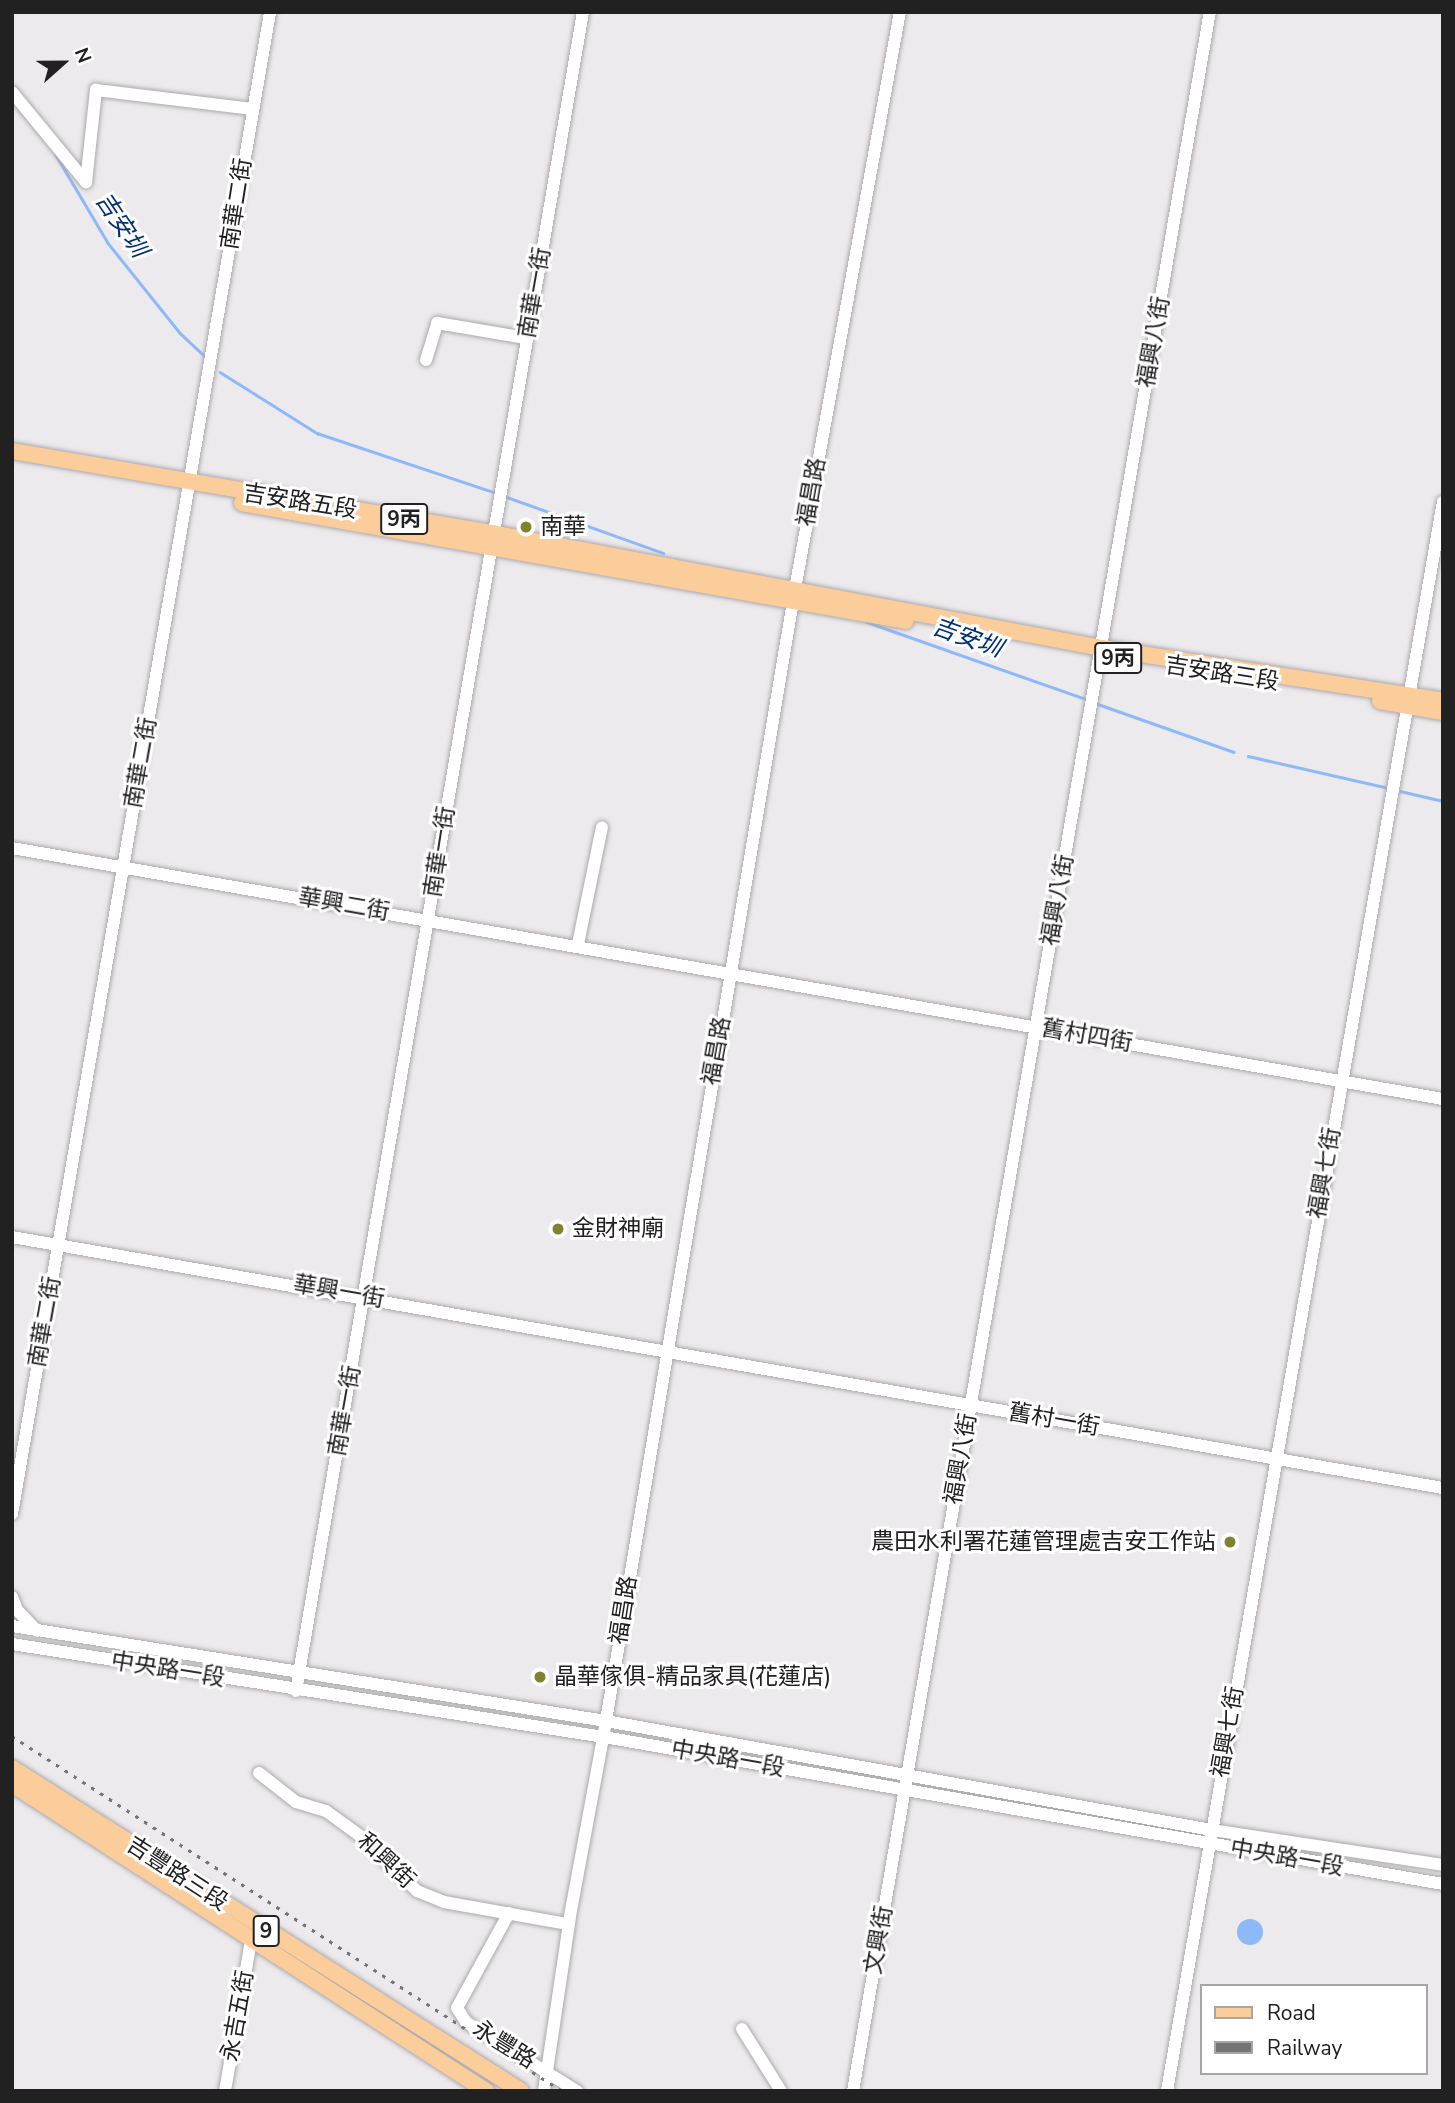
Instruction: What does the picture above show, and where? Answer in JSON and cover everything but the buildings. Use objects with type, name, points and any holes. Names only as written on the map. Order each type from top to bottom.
[{"type":"main road","name":"吉安路五段","points":[[12,450],[190,488]]},
{"type":"main road","name":"吉安路五段","points":[[12,461],[190,488],[794,595]]},
{"type":"main road","name":"吉安路三段","points":[[794,595],[1101,652],[1409,701],[1443,712]]},
{"type":"main road","name":"吉安路三段","points":[[1409,701],[1443,701]]},
{"type":"main road","name":"吉豐路三段","points":[[12,1768],[521,2091]]},
{"type":"main road","name":"吉豐路三段","points":[[12,1784],[486,2091]]},
{"type":"street","name":"南華二街","points":[[12,1514],[270,12]]},
{"type":"street","name":"南華一街","points":[[296,1691],[583,12]]},
{"type":"street","name":"福昌路","points":[[544,2091],[544,2071],[568,1924],[607,1721],[666,1349],[794,595],[900,12]]},
{"type":"street","name":"福興八街","points":[[906,1782],[1210,12]]},
{"type":"street","points":[[12,92],[86,182],[96,90],[253,109]]},
{"type":"street","points":[[426,360],[436,323],[526,338]]},
{"type":"street","name":"福興七街","points":[[1167,2091],[1443,502]]},
{"type":"street","points":[[578,944],[602,827]]},
{"type":"street","name":"華興二街","points":[[12,848],[731,971]]},
{"type":"street","name":"舊村四街","points":[[731,971],[1443,1100]]},
{"type":"street","name":"華興一街","points":[[12,1237],[666,1349]]},
{"type":"street","name":"舊村一街","points":[[666,1349],[1443,1488]]},
{"type":"street","points":[[12,1597],[18,1610],[37,1631]]},
{"type":"street","name":"中央路一段","points":[[12,1626],[299,1675],[607,1721],[1209,1845],[1443,1884]]},
{"type":"street","name":"中央路一段","points":[[12,1644],[296,1691],[1443,1865]]},
{"type":"street","points":[[12,1656],[31,1647]]},
{"type":"street","name":"和興街","points":[[259,1773],[296,1802],[326,1811],[359,1835],[416,1891],[444,1902],[568,1924]]},
{"type":"street","name":"文興街","points":[[853,2091],[906,1782]]},
{"type":"street","name":"永豐路","points":[[509,1913],[457,2008],[466,2022],[577,2091]]},
{"type":"street","name":"永吉五街","points":[[225,2091],[251,1941]]},
{"type":"street","points":[[742,2029],[781,2091]]},
{"type":"water","points":[[1250,1919],[1259,1923],[1263,1932],[1259,1941],[1250,1945],[1241,1941],[1237,1932],[1241,1923]]},
{"type":"waterway","name":"吉安圳","points":[[56,155],[108,243],[180,333],[206,357]]},
{"type":"waterway","name":"吉安圳","points":[[220,372],[317,433],[493,492]]},
{"type":"waterway","name":"吉安圳","points":[[507,497],[663,553]]},
{"type":"waterway","name":"吉安圳","points":[[867,622],[1089,700]]},
{"type":"waterway","name":"吉安圳","points":[[1095,703],[1234,752]]},
{"type":"waterway","name":"吉安圳","points":[[1248,756],[1389,788]]},
{"type":"waterway","name":"吉安圳","points":[[1400,791],[1443,801]]},
{"type":"railway","points":[[12,1736],[562,2091]]},
{"type":"place","name":"南華","points":[[526,527]]},
{"type":"place","name":"金財神廟","points":[[558,1229]]},
{"type":"place","name":"農田水利署花蓮管理處吉安工作站","points":[[1230,1542]]},
{"type":"place","name":"晶華傢俱-精品家具(花蓮店)","points":[[540,1677]]}]
